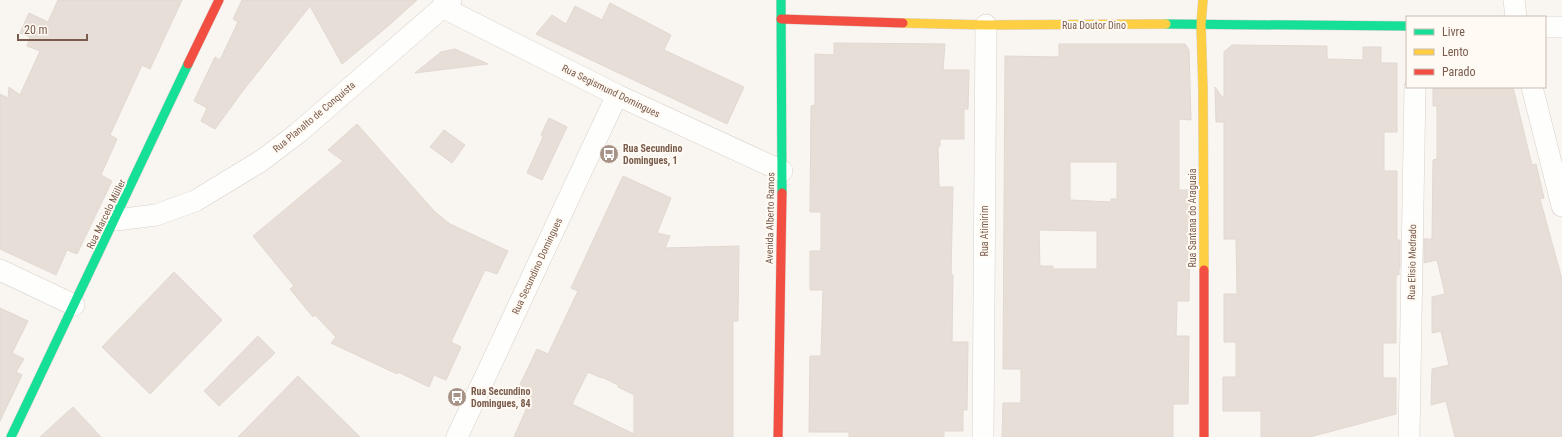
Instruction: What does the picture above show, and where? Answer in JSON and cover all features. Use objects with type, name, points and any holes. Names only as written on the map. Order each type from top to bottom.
[{"type":"street","name":"Rua Marcelo Müller","points":[[11,437],[116,220],[219,0]]},
{"type":"street","name":"Avenida Alberto Ramos","points":[[778,437],[782,171],[781,0]]},
{"type":"street","name":"Rua Santana do Araguaia","points":[[1203,0],[1201,24],[1203,91],[1204,437]]},
{"type":"street","name":"Rua Planalto de Conquista","points":[[116,220],[156,215],[195,201],[261,161],[298,133],[446,4]]},
{"type":"street","name":"Rua Segismund Domingues","points":[[446,4],[617,95],[782,171]]},
{"type":"street","name":"Rua Doutor Dino","points":[[781,19],[986,26],[1201,24],[1406,26]]},
{"type":"street","name":"Rua Atimirim","points":[[983,437],[986,26]]},
{"type":"street","points":[[1546,27],[1562,27]]},
{"type":"street","name":"Rua Elisio Medrado","points":[[1409,437],[1415,88]]},
{"type":"street","points":[[1532,88],[1562,206]]},
{"type":"street","name":"Rua Secundino Domingues","points":[[457,437],[617,95]]},
{"type":"street","points":[[0,270],[74,305]]},
{"type":"building","points":[[58,0],[182,0],[150,69],[142,65],[110,135],[117,139],[101,175],[112,181],[77,254],[67,250],[56,275],[0,249],[0,94],[8,98],[9,87],[20,95],[40,51],[27,46],[30,37],[20,33],[29,13],[48,22]]},
{"type":"building","points":[[242,0],[417,0],[342,64],[310,6],[242,92],[215,129],[201,121],[207,108],[194,101],[215,57],[220,60],[238,22],[233,19]]},
{"type":"building","points":[[610,3],[671,35],[664,50],[744,87],[727,124],[536,34],[552,15],[566,24],[575,6],[602,20]]},
{"type":"building","points":[[834,43],[945,44],[943,70],[969,70],[968,109],[964,109],[964,139],[940,139],[940,146],[938,146],[939,187],[953,187],[951,275],[953,275],[952,342],[968,342],[967,410],[963,410],[963,431],[944,431],[944,437],[849,437],[849,432],[809,432],[810,356],[821,356],[823,290],[810,290],[810,251],[821,251],[821,212],[810,212],[811,106],[815,105],[815,54],[834,55]]},
{"type":"building","points":[[1059,44],[1185,44],[1189,50],[1191,120],[1179,119],[1179,190],[1190,190],[1189,301],[1177,301],[1176,336],[1189,336],[1188,404],[1173,404],[1173,437],[1002,437],[1003,403],[1021,403],[1021,369],[1003,369],[1005,56],[1059,57]],"holes":[[[1070,162],[1117,162],[1117,199],[1111,199],[1111,202],[1070,200]],[[1039,230],[1097,231],[1097,269],[1053,269],[1053,266],[1040,266]]]},
{"type":"building","points":[[1232,45],[1327,46],[1327,59],[1363,60],[1363,47],[1381,47],[1381,63],[1397,63],[1397,132],[1384,132],[1384,171],[1397,171],[1397,240],[1400,240],[1400,268],[1399,275],[1396,275],[1396,343],[1383,343],[1383,378],[1396,378],[1396,414],[1310,437],[1261,437],[1261,411],[1223,411],[1223,377],[1236,377],[1236,342],[1224,342],[1224,294],[1237,294],[1236,239],[1224,239],[1224,122],[1216,122],[1215,87],[1224,99],[1224,52]]},
{"type":"building","points":[[455,49],[488,64],[415,73],[441,52]]},
{"type":"building","points":[[1433,88],[1513,88],[1532,165],[1536,164],[1544,198],[1540,199],[1562,279],[1562,437],[1455,437],[1446,401],[1431,405],[1432,369],[1449,365],[1441,331],[1432,333],[1432,297],[1445,294],[1437,260],[1424,263],[1424,239],[1432,239],[1433,160],[1437,159],[1437,106],[1433,106]]},
{"type":"building","points":[[549,118],[567,127],[542,180],[527,173],[543,137],[541,135]]},
{"type":"building","points":[[357,124],[435,212],[450,224],[508,251],[497,274],[485,270],[451,342],[461,347],[446,380],[434,375],[429,387],[398,372],[397,374],[331,343],[336,337],[315,315],[313,317],[290,289],[294,286],[253,236],[343,161],[328,150]]},
{"type":"building","points":[[444,130],[465,145],[452,163],[430,147]]},
{"type":"building","points":[[623,176],[671,198],[657,233],[670,236],[665,248],[739,246],[738,321],[733,321],[733,437],[514,437],[529,403],[515,395],[537,349],[548,354],[578,291],[571,288]],"holes":[[[588,372],[618,385],[618,387],[634,395],[634,434],[572,404]]]},
{"type":"building","points":[[174,272],[222,320],[150,394],[102,347]]},
{"type":"building","points":[[0,308],[28,321],[12,353],[24,359],[16,372],[22,375],[0,421]]},
{"type":"building","points":[[258,336],[275,353],[219,406],[204,391]]},
{"type":"building","points":[[298,376],[360,437],[238,437]]},
{"type":"building","points":[[73,407],[101,437],[40,437]]},
{"type":"traffic: fast","points":[[781,0],[782,193]]},
{"type":"traffic: fast","points":[[1166,24],[1406,26]]},
{"type":"traffic: fast","points":[[11,437],[188,64]]},
{"type":"traffic: slow","points":[[1203,0],[1201,24],[1204,270]]},
{"type":"traffic: slow","points":[[903,23],[986,25],[1166,24]]},
{"type":"traffic: jam","points":[[188,64],[219,0]]},
{"type":"traffic: jam","points":[[781,19],[903,23]]},
{"type":"traffic: jam","points":[[778,437],[782,193]]},
{"type":"traffic: jam","points":[[1204,270],[1204,437]]},
{"type":"place","name":"Rua Secundino Domingues, 1","points":[[609,154]]},
{"type":"place","name":"Rua Secundino Domingues, 84","points":[[457,397]]}]
